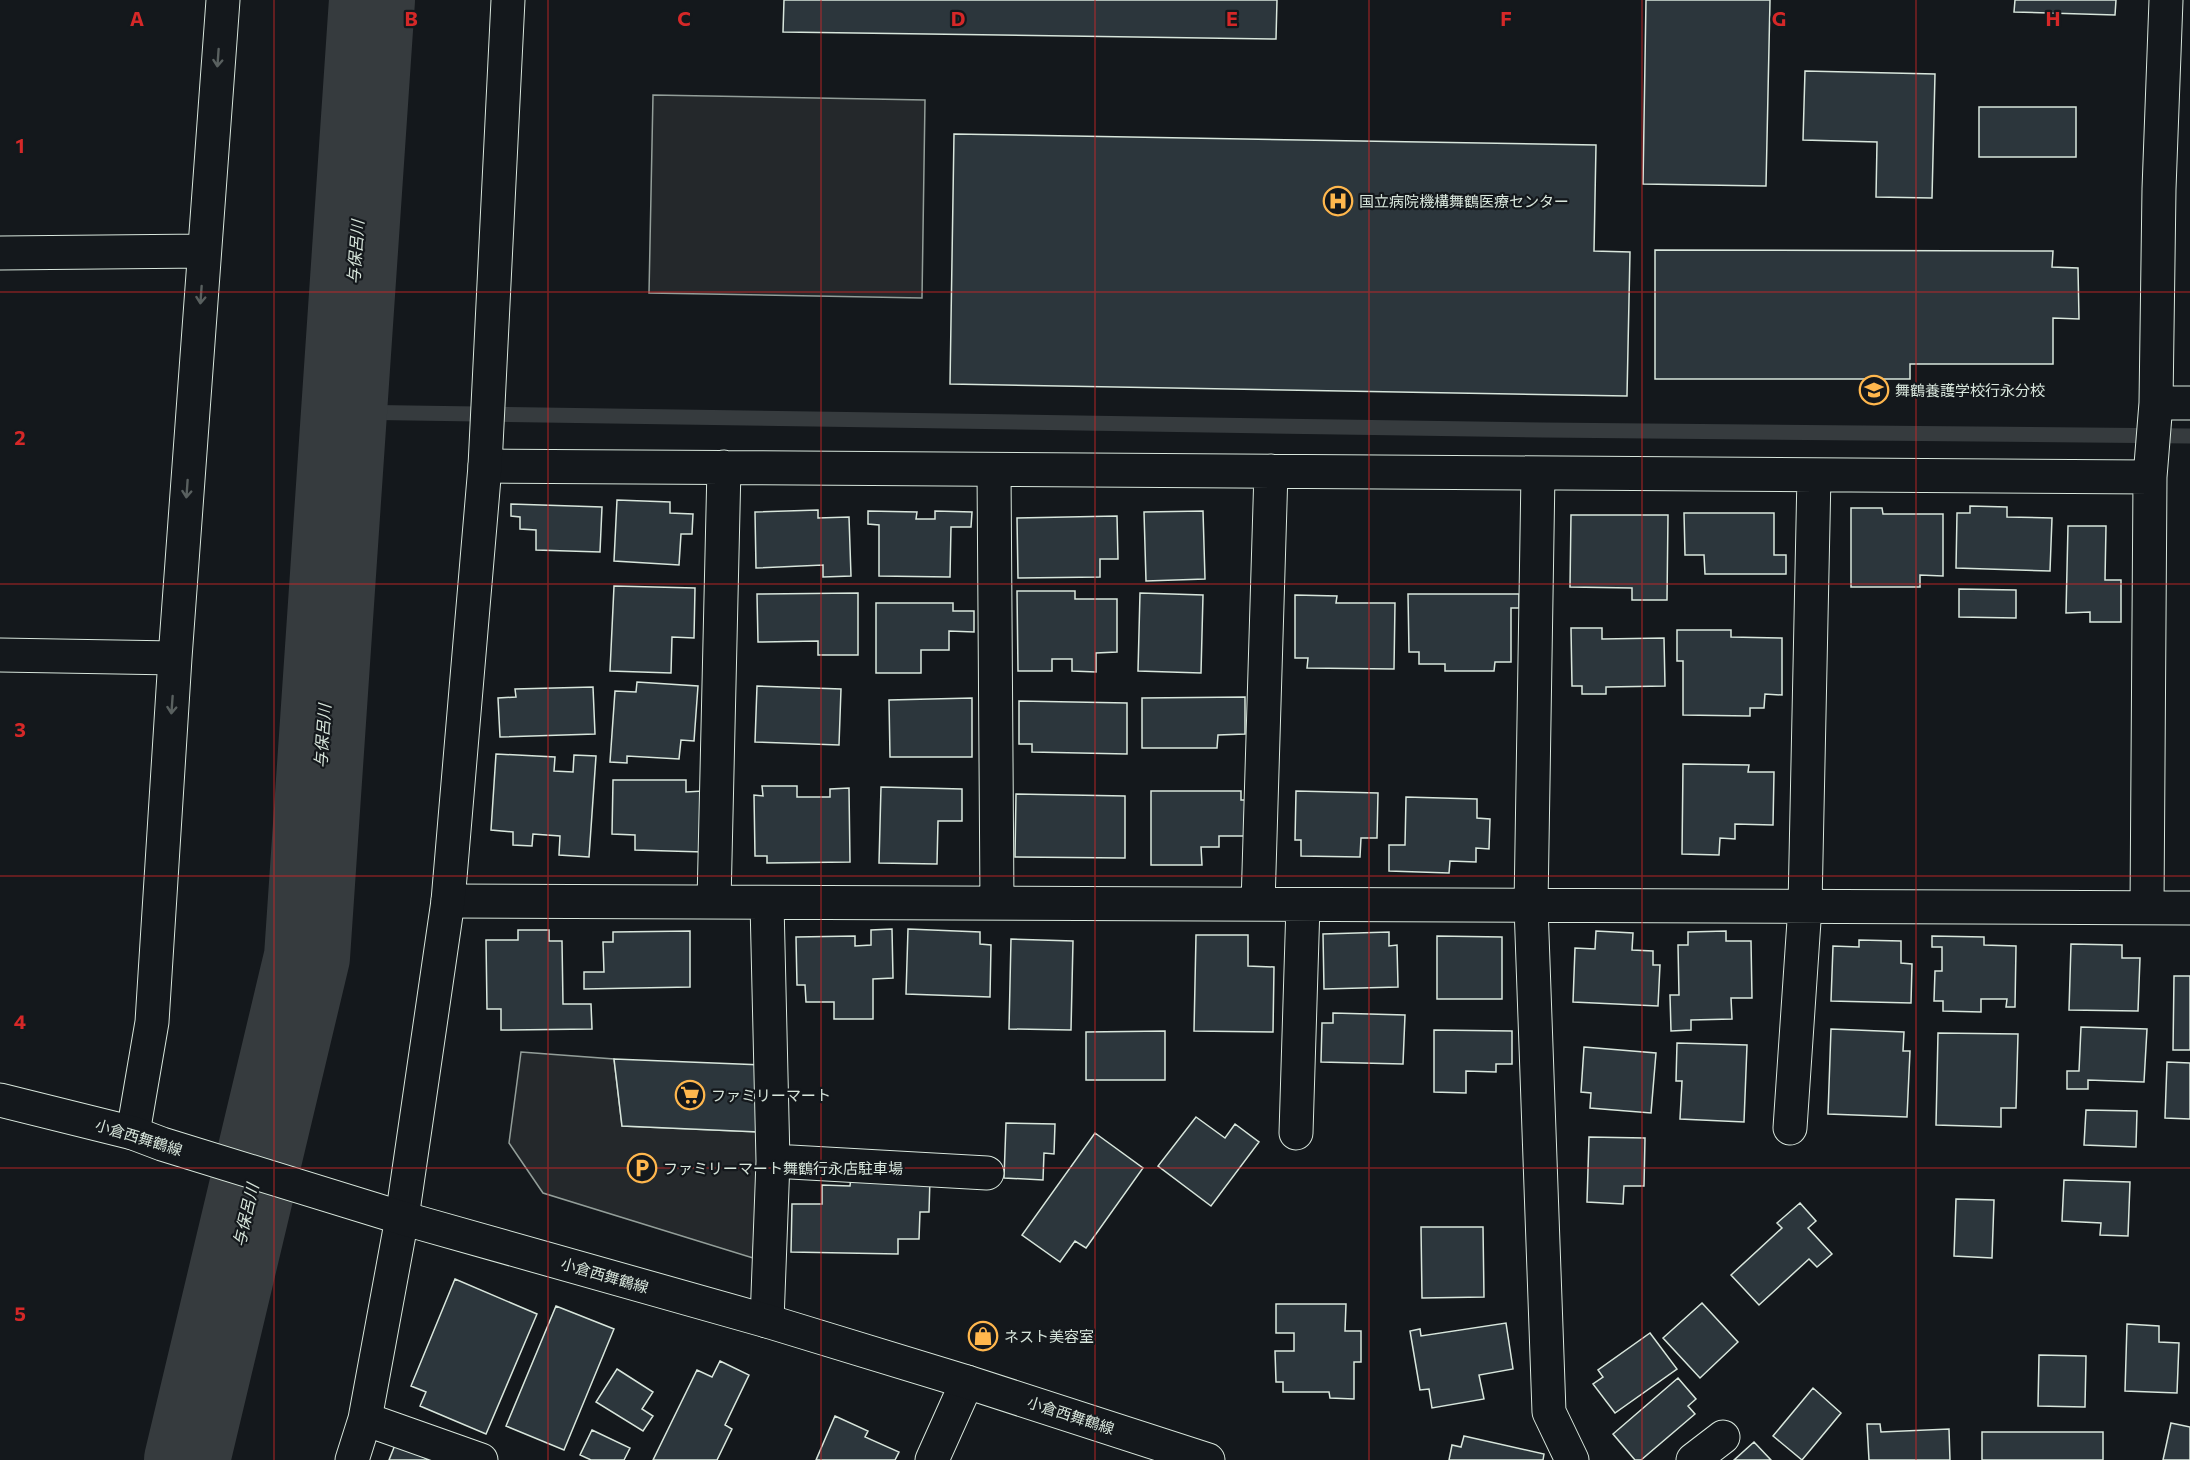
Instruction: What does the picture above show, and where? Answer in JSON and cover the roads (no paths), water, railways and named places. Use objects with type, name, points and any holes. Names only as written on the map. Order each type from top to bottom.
[{"type":"street","points":[[148,1139],[152,1022],[175,658],[223,0]]},
{"type":"street","points":[[352,1460],[365,1419],[402,1218],[448,901],[485,466],[508,0]]},
{"type":"street","points":[[2147,908],[2150,477],[2156,403],[2159,189],[2166,0]]},
{"type":"street","points":[[0,253],[204,251]]},
{"type":"street","points":[[2156,403],[2190,403]]},
{"type":"street","points":[[485,466],[2150,477]]},
{"type":"street","points":[[714,902],[724,467]]},
{"type":"street","points":[[994,470],[997,903]]},
{"type":"street","points":[[1258,904],[1271,471]]},
{"type":"street","points":[[1538,473],[1531,906],[1550,1412],[1572,1460]]},
{"type":"street","points":[[1790,1128],[1805,906],[1814,475]]},
{"type":"street","points":[[0,655],[175,658]]},
{"type":"street","points":[[448,901],[2190,908]]},
{"type":"street","points":[[767,903],[773,1161],[767,1321]]},
{"type":"street","points":[[1296,1133],[1303,905]]},
{"type":"street","name":"小倉西舞鶴線","points":[[0,1100],[148,1139],[402,1218],[767,1321],[967,1382],[1208,1460]]},
{"type":"street","points":[[773,1161],[987,1173]]},
{"type":"street","points":[[932,1460],[967,1382]]},
{"type":"street","points":[[365,1419],[482,1460]]},
{"type":"street","points":[[1693,1460],[1723,1437]]},
{"type":"waterway","name":"与保呂川","points":[[187,1460],[307,957],[372,0]]},
{"type":"waterway","points":[[345,412],[1543,430],[2190,436]]},
{"type":"place","name":"国立病院機構舞鶴医療センター","points":[[1338,201]]},
{"type":"place","name":"舞鶴養護学校行永分校","points":[[1874,390]]},
{"type":"place","name":"ファミリーマート","points":[[690,1095]]},
{"type":"place","name":"ファミリーマート舞鶴行永店駐車場","points":[[642,1168]]},
{"type":"place","name":"ネスト美容室","points":[[983,1336]]}]
